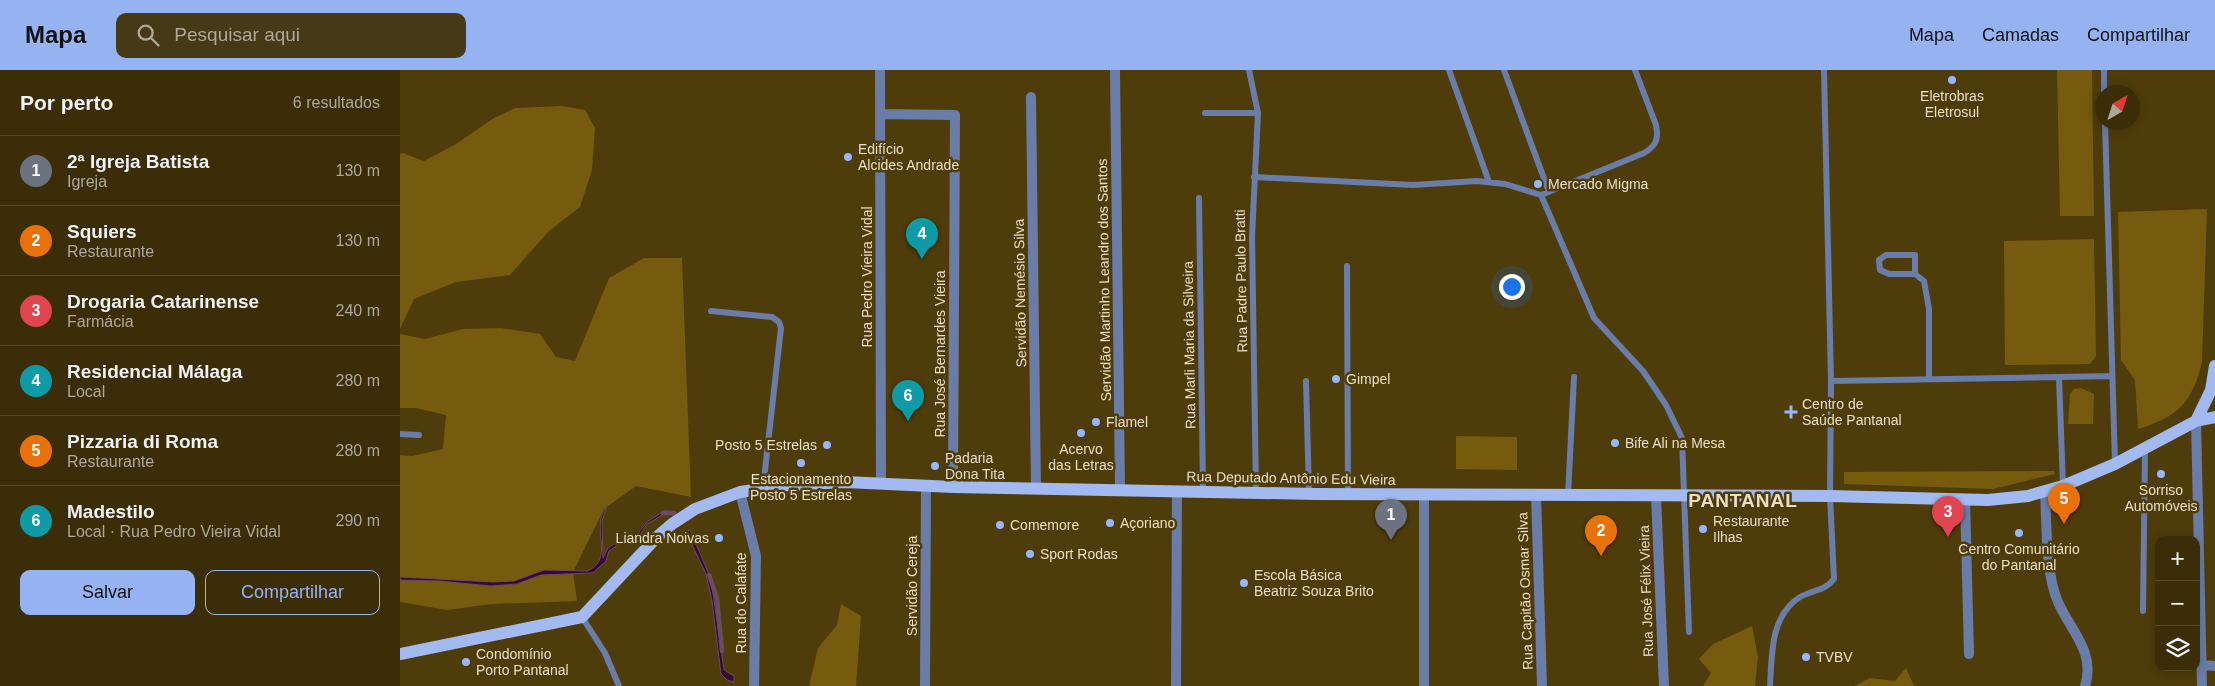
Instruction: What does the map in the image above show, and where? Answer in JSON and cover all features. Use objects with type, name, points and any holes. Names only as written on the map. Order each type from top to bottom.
[{"type":"main road","points":[[2196,421],[2213,395],[2215,366]]},
{"type":"main road","name":"Rua Deputado Antônio Edu Vieira","points":[[582,617],[672,524],[695,509],[740,492],[764,488],[817,483],[953,488],[1348,495],[1830,496],[2006,499],[2045,492],[2063,486],[2146,449],[2196,421],[2215,418]]},
{"type":"main road","points":[[400,654],[582,617]]},
{"type":"street","name":"Rua Pedro Vieira Vidal","points":[[880,70],[881,484]]},
{"type":"street","name":"Servidão Martinho Leandro dos Santos","points":[[1115,70],[1120,490]]},
{"type":"street","name":"Servidão Nemésio Silva","points":[[1031,97],[1036,489]]},
{"type":"street","name":"Rua José Bernardes Vieira","points":[[880,114],[956,115],[953,488]]},
{"type":"street","points":[[2196,421],[2202,686]]},
{"type":"street","name":"Servidão Cereja","points":[[925,686],[926,486]]},
{"type":"street","points":[[1176,686],[1178,491]]},
{"type":"street","name":"Rua do Calafate","points":[[740,492],[756,556],[754,686]]},
{"type":"street","points":[[2045,492],[2052,583],[2066,618],[2085,649],[2088,661],[2085,686]]},
{"type":"street","points":[[1424,495],[1424,686]]},
{"type":"street","name":"Rua Capitão Osmar Silva","points":[[1536,495],[1542,686]]},
{"type":"street","name":"Rua José Félix Vieira","points":[[1656,496],[1664,686]]},
{"type":"street","points":[[1965,499],[1969,654]]},
{"type":"street","points":[[2202,665],[2215,666]]},
{"type":"lane","name":"Rua Padre Paulo Bratti","points":[[1248,70],[1258,113],[1252,237],[1256,493]]},
{"type":"lane","points":[[1449,70],[1489,182]]},
{"type":"lane","points":[[1504,70],[1549,192]]},
{"type":"lane","points":[[1254,177],[1413,185],[1489,182],[1540,195],[1644,153],[1656,142],[1658,134],[1656,125],[1635,70]]},
{"type":"lane","points":[[1770,686],[1776,627],[1792,604],[1801,597],[1829,586],[1834,579],[1830,496],[1831,381],[1824,70]]},
{"type":"lane","points":[[2104,70],[2104,85]]},
{"type":"lane","points":[[1204,113],[1258,113]]},
{"type":"lane","points":[[2105,130],[2115,464]]},
{"type":"lane","points":[[1540,195],[1594,318],[1643,371],[1677,425],[1682,438],[1689,632]]},
{"type":"lane","name":"Rua Marli Maria da Silveira","points":[[1199,198],[1203,491]]},
{"type":"lane","points":[[1915,274],[1915,256],[1886,255],[1879,260],[1880,270],[1889,274],[1915,274],[1924,281],[1929,309],[1928,379]]},
{"type":"lane","points":[[1347,266],[1348,495]]},
{"type":"lane","points":[[711,311],[772,318],[779,322],[781,328],[764,488]]},
{"type":"lane","points":[[1831,381],[2112,376]]},
{"type":"lane","points":[[1568,495],[1574,377]]},
{"type":"lane","points":[[2059,377],[2063,486]]},
{"type":"lane","points":[[1306,381],[1309,494]]},
{"type":"lane","points":[[400,434],[419,435]]},
{"type":"lane","points":[[2143,611],[2146,449]]},
{"type":"lane","points":[[582,617],[605,653],[619,686]]},
{"type":"shaded area","points":[[2057,70],[2092,70],[2094,216],[2060,216]]},
{"type":"shaded area","points":[[562,106],[585,110],[595,128],[592,170],[580,207],[548,232],[510,275],[456,282],[414,299],[400,329],[400,154],[403,153],[424,161],[456,144],[494,118],[515,108]]},
{"type":"shaded area","points":[[2207,209],[2202,362],[2198,376],[2188,398],[2181,406],[2163,419],[2138,429],[2135,380],[2121,360],[2118,212]]},
{"type":"shaded area","points":[[2094,239],[2096,356],[2090,364],[2005,365],[2004,241]]},
{"type":"shaded area","points":[[644,258],[682,258],[691,497],[636,486],[604,509],[573,572],[577,601],[492,604],[447,610],[400,602],[400,455],[412,456],[443,449],[446,415],[416,408],[400,408],[400,334],[425,339],[463,329],[501,328],[540,334],[556,357],[575,361],[609,278]]},
{"type":"shaded area","points":[[2081,388],[2094,394],[2093,424],[2068,424],[2070,394],[2074,389]]},
{"type":"shaded area","points":[[1456,436],[1517,437],[1517,470],[1456,469]]},
{"type":"shaded area","points":[[2054,471],[2055,474],[1993,489],[1844,484],[1844,472]]},
{"type":"shaded area","points":[[607,505],[602,521],[603,558],[608,548],[617,542],[635,537],[647,522],[664,511],[669,511],[647,524],[638,538],[619,544],[609,551],[606,561],[593,573],[541,575],[517,584],[491,586],[439,581],[400,580],[400,577],[493,582],[514,581],[544,570],[587,571],[594,567],[601,555],[600,527]]},
{"type":"shaded area","points":[[690,530],[711,579],[724,670],[734,676],[734,682],[727,680],[721,674],[712,601],[706,574],[686,532]]},
{"type":"shaded area","points":[[841,604],[861,616],[856,686],[809,686],[818,648],[837,625]]},
{"type":"shaded area","points":[[1752,626],[1758,657],[1755,686],[1703,686],[1711,673],[1699,659],[1713,644]]},
{"type":"shaded area","points":[[1906,668],[1914,686],[1855,686],[1870,678],[1895,681]]},
{"type":"waterway","points":[[663,513],[674,513]]},
{"type":"waterway","points":[[709,575],[717,598],[722,651]]},
{"type":"place","name":"Eletrobras Eletrosul","points":[[1952,80]]},
{"type":"place","name":"Edifício Alcides Andrade","points":[[848,157]]},
{"type":"place","name":"Mercado Migma","points":[[1538,184]]},
{"type":"place","name":"Residencial Málaga","points":[[922,259]]},
{"type":"place","name":"Gimpel","points":[[1336,379]]},
{"type":"place","name":"Centro de Saúde Pantanal","points":[[1791,412]]},
{"type":"place","name":"Madestilo","points":[[908,421]]},
{"type":"place","name":"Flamel","points":[[1096,422]]},
{"type":"place","name":"Acervo das Letras","points":[[1081,433]]},
{"type":"place","name":"Bife Ali na Mesa","points":[[1615,443]]},
{"type":"place","name":"Posto 5 Estrelas","points":[[827,445]]},
{"type":"place","name":"Estacionamento Posto 5 Estrelas","points":[[801,463]]},
{"type":"place","name":"Padaria Dona Tita","points":[[935,466]]},
{"type":"place","name":"Sorriso Automóveis","points":[[2161,474]]},
{"type":"place","name":"Açoriano","points":[[1110,523]]},
{"type":"place","name":"Pizzaria di Roma","points":[[2064,524]]},
{"type":"place","name":"Comemore","points":[[1000,525]]},
{"type":"place","name":"Restaurante Ilhas","points":[[1703,529]]},
{"type":"place","name":"Centro Comunitário do Pantanal","points":[[2019,533]]},
{"type":"place","name":"Drogaria Catarinense","points":[[1948,537]]},
{"type":"place","name":"Liandra Noivas","points":[[719,538]]},
{"type":"place","name":"2ª Igreja Batista","points":[[1391,540]]},
{"type":"place","name":"Sport Rodas","points":[[1030,554]]},
{"type":"place","name":"Squiers","points":[[1601,556]]},
{"type":"place","name":"Escola Básica Beatriz Souza Brito","points":[[1244,583]]},
{"type":"place","name":"TVBV","points":[[1806,657]]},
{"type":"place","name":"Condomínio Porto Pantanal","points":[[466,662]]},
{"type":"district","name":"PANTANAL","points":[[1743,500]]}]
